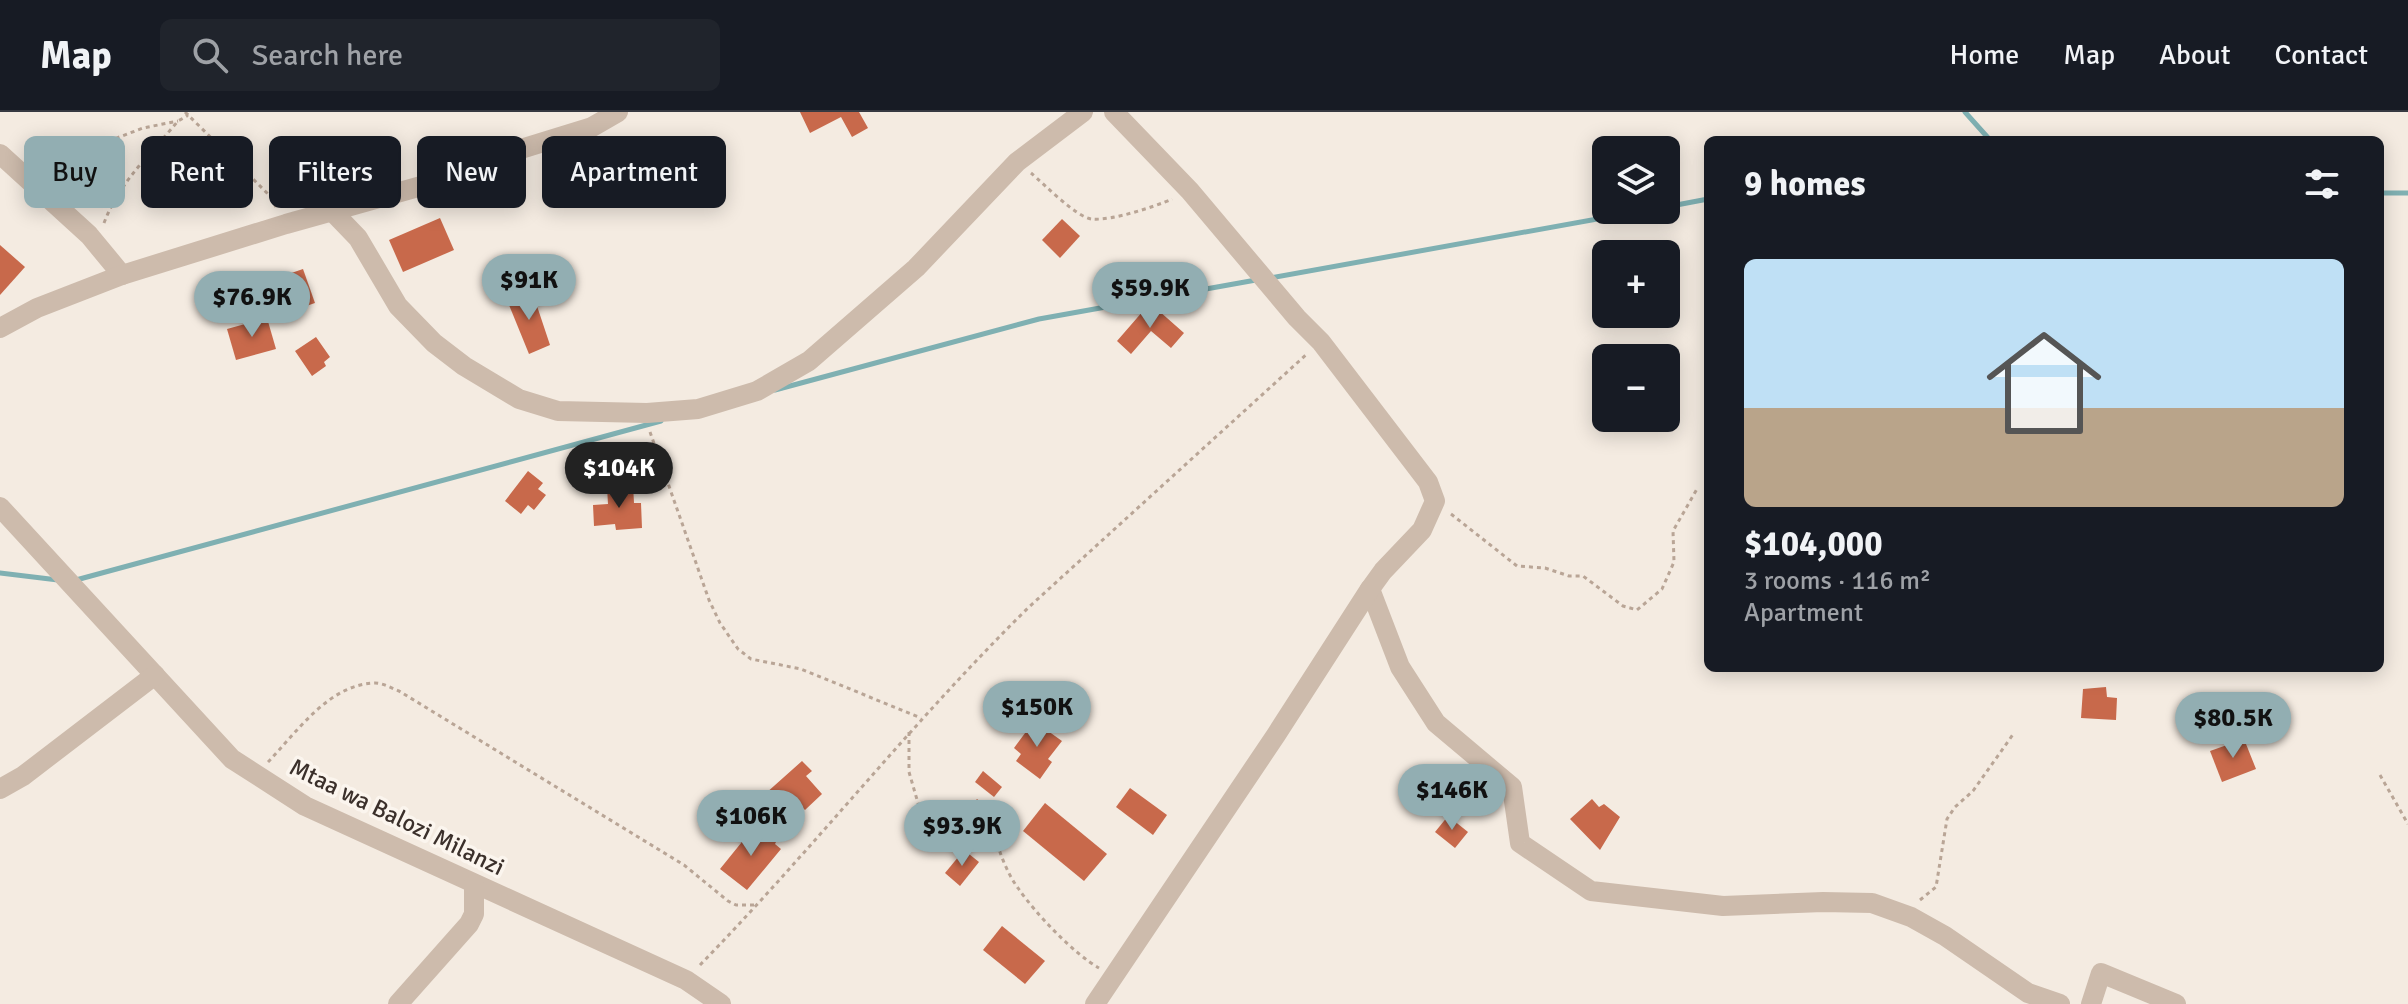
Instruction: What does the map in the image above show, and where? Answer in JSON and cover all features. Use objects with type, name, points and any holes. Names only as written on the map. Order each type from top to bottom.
[{"type":"street","points":[[0,328],[37,308],[122,275],[425,185],[505,154],[592,127],[618,112]]},
{"type":"street","points":[[332,211],[358,238],[398,306],[434,343],[464,366],[537,406],[558,411],[647,413],[698,409],[757,391],[809,361],[916,268],[1017,162],[1083,112]]},
{"type":"street","points":[[1095,1004],[1370,589],[1422,530],[1435,501],[1428,482],[1321,342],[1297,318],[1190,191],[1114,112]]},
{"type":"street","points":[[0,154],[95,241],[122,275]]},
{"type":"street","name":"Mtaa wa Balozi Milanzi","points":[[0,507],[232,759],[256,776],[305,806],[686,980],[721,1004]]},
{"type":"street","points":[[1370,589],[1400,667],[1436,723],[1512,787],[1520,843],[1591,891],[1723,906],[1872,903],[1911,917],[1945,936],[2028,993],[2060,1004]]},
{"type":"street","points":[[0,789],[23,776],[155,675]]},
{"type":"street","points":[[398,1004],[469,924],[474,914],[474,884]]},
{"type":"street","points":[[2091,1004],[2101,973],[2176,1004]]},
{"type":"path","points":[[95,241],[118,192],[186,113],[270,196],[286,224]]},
{"type":"path","points":[[23,175],[143,128],[178,121]]},
{"type":"path","points":[[1017,162],[1091,220],[1145,210],[1190,191]]},
{"type":"path","points":[[686,980],[758,905],[921,718],[1029,607],[1321,342]]},
{"type":"path","points":[[647,413],[648,425],[709,600],[738,649],[751,659],[801,669],[921,718]]},
{"type":"path","points":[[1435,501],[1517,566],[1583,576],[1623,606],[1637,610],[1662,589],[1674,562],[1673,531],[1697,489]]},
{"type":"path","points":[[256,776],[322,705],[345,690],[379,683],[399,691],[684,865],[728,901],[736,905],[758,905]]},
{"type":"path","points":[[909,732],[909,772],[929,841]]},
{"type":"path","points":[[1911,917],[1917,903],[1936,887],[1947,819],[1973,791],[2014,733]]},
{"type":"path","points":[[2380,775],[2408,824]]},
{"type":"path","points":[[995,836],[1018,888],[1079,957],[1113,975]]},
{"type":"building","points":[[800,112],[859,112],[868,128],[852,137],[841,117],[810,133]]},
{"type":"building","points":[[440,218],[454,250],[403,272],[389,240]]},
{"type":"building","points":[[1062,219],[1080,236],[1060,258],[1042,240]]},
{"type":"building","points":[[0,245],[25,267],[0,295]]},
{"type":"building","points":[[303,269],[315,303],[280,315],[268,281]]},
{"type":"building","points":[[532,291],[550,345],[529,354],[507,300]]},
{"type":"building","points":[[1150,303],[1184,333],[1171,348],[1151,331],[1131,354],[1117,341]]},
{"type":"building","points":[[267,318],[276,349],[236,360],[227,329]]},
{"type":"building","points":[[316,337],[330,357],[324,362],[326,366],[312,376],[295,351]]},
{"type":"building","points":[[528,471],[543,483],[538,489],[546,495],[534,510],[528,505],[521,514],[505,501]]},
{"type":"building","points":[[633,485],[634,503],[641,503],[642,528],[616,530],[615,524],[594,526],[593,505],[608,504],[607,487]]},
{"type":"building","points":[[2106,687],[2107,697],[2117,698],[2116,720],[2081,718],[2083,689]]},
{"type":"building","points":[[1034,721],[1062,741],[1048,759],[1052,762],[1040,779],[1016,761],[1021,754],[1014,748]]},
{"type":"building","points":[[2244,739],[2256,769],[2222,782],[2210,751]]},
{"type":"building","points":[[802,761],[812,771],[806,776],[822,794],[805,810],[796,801],[782,813],[765,794]]},
{"type":"building","points":[[983,771],[1002,787],[994,797],[975,782]]},
{"type":"building","points":[[1130,788],[1167,815],[1153,835],[1116,807]]},
{"type":"building","points":[[977,799],[991,811],[978,826],[964,815]]},
{"type":"building","points":[[1592,799],[1599,807],[1604,804],[1620,817],[1600,850],[1570,819]]},
{"type":"building","points":[[1045,803],[1107,854],[1084,881],[1023,831]]},
{"type":"building","points":[[1448,816],[1468,832],[1455,848],[1435,832]]},
{"type":"building","points":[[754,827],[781,849],[747,890],[720,869]]},
{"type":"building","points":[[964,850],[979,862],[960,886],[945,873]]},
{"type":"building","points":[[1002,926],[1045,961],[1025,984],[983,950]]},
{"type":"waterway","points":[[1965,112],[1986,136]]},
{"type":"waterway","points":[[2384,193],[2408,193]]},
{"type":"waterway","points":[[1680,204],[1704,200]]},
{"type":"waterway","points":[[1270,278],[1592,220]]},
{"type":"waterway","points":[[775,390],[1039,319],[1256,280]]},
{"type":"waterway","points":[[76,580],[661,421]]},
{"type":"waterway","points":[[0,573],[58,580]]}]
